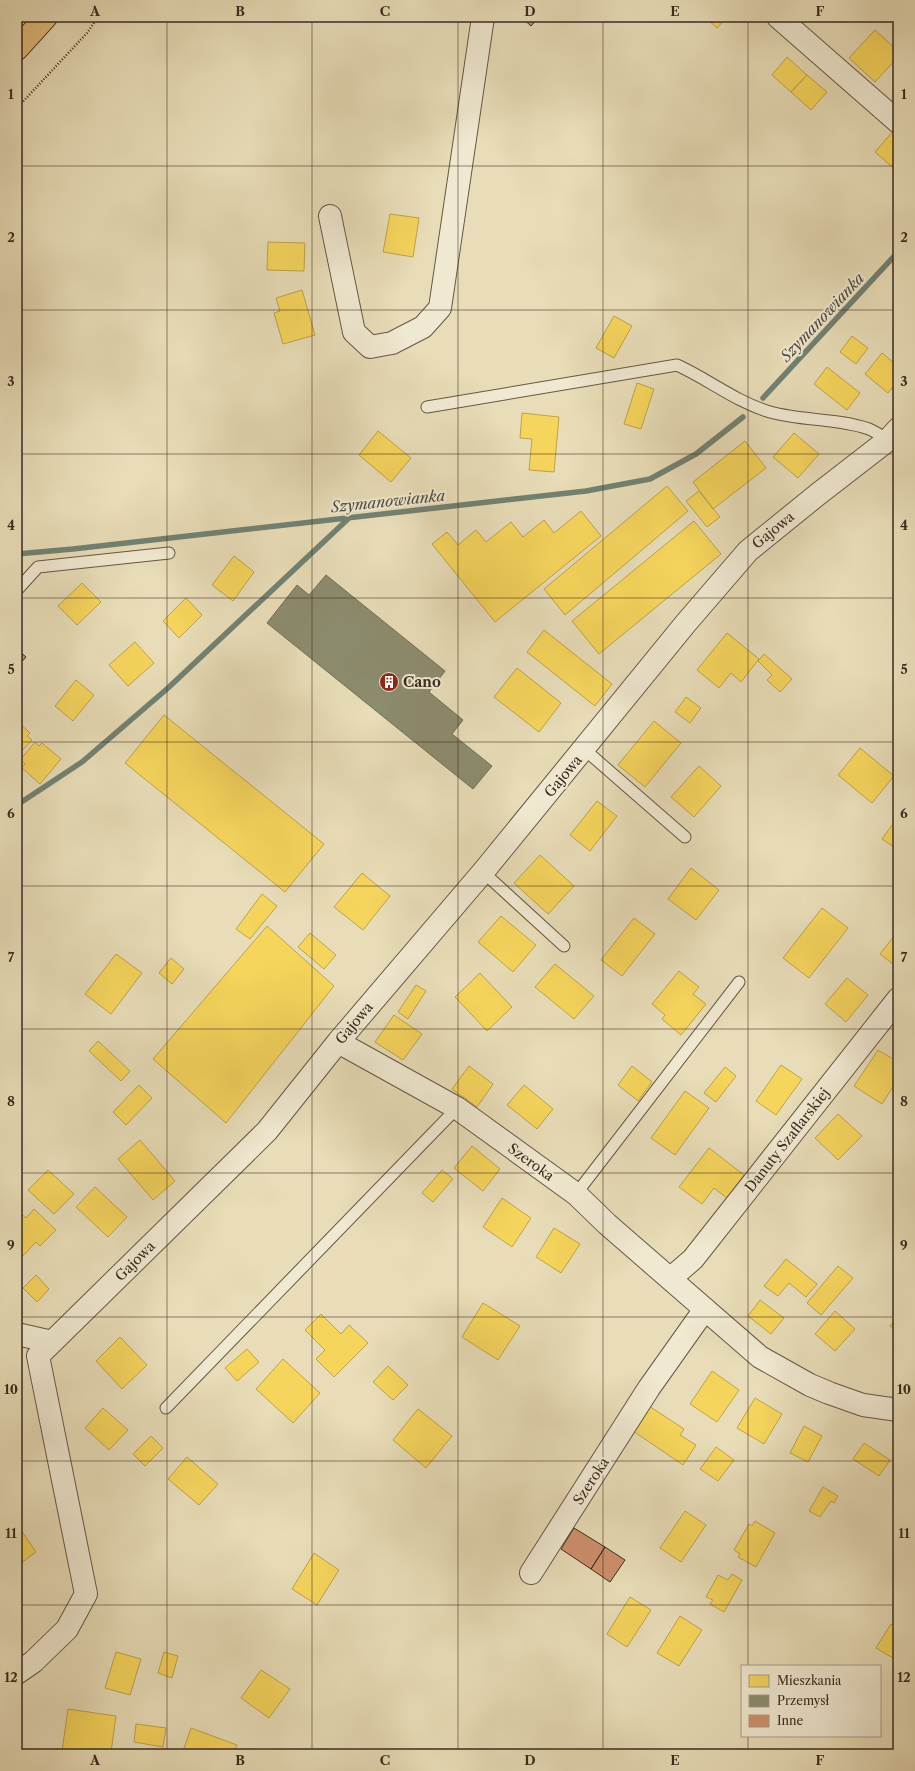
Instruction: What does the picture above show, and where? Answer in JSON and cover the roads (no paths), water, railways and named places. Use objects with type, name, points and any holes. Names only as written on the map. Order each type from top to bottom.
[{"type":"main road","points":[[17,49],[46,17]]},
{"type":"street","points":[[330,216],[354,332],[370,347],[392,343],[423,327],[440,308],[483,17]]},
{"type":"street","points":[[778,17],[898,122]]},
{"type":"street","name":"Gajowa","points":[[17,1673],[33,1662],[67,1629],[86,1594],[38,1356],[267,1131],[338,1042],[483,872],[686,623],[748,551],[893,434]]},
{"type":"street","name":"Danuty Szaflarskiej","points":[[671,1278],[693,1259],[898,999]]},
{"type":"street","name":"Szeroka","points":[[338,1042],[457,1108],[576,1194],[607,1224],[671,1278],[760,1357],[810,1385],[863,1405],[898,1410]]},
{"type":"street","name":"Szeroka","points":[[531,1573],[649,1388],[705,1309]]},
{"type":"street","points":[[17,1334],[52,1342]]},
{"type":"lane","points":[[427,407],[677,365],[693,372],[738,399],[768,411],[788,417],[833,422],[893,434]]},
{"type":"lane","points":[[17,590],[38,567],[169,553]]},
{"type":"lane","points":[[584,749],[685,837]]},
{"type":"lane","points":[[483,872],[564,946]]},
{"type":"lane","points":[[576,1194],[739,982]]},
{"type":"lane","points":[[166,1408],[457,1108]]},
{"type":"waterway","name":"Szymanowianka","points":[[763,398],[898,252]]},
{"type":"waterway","name":"Szymanowianka","points":[[17,554],[586,491],[650,479],[696,454],[743,417]]},
{"type":"waterway","points":[[17,805],[82,762],[168,688],[349,518]]},
{"type":"place","name":"Cano","points":[[389,682]]}]
